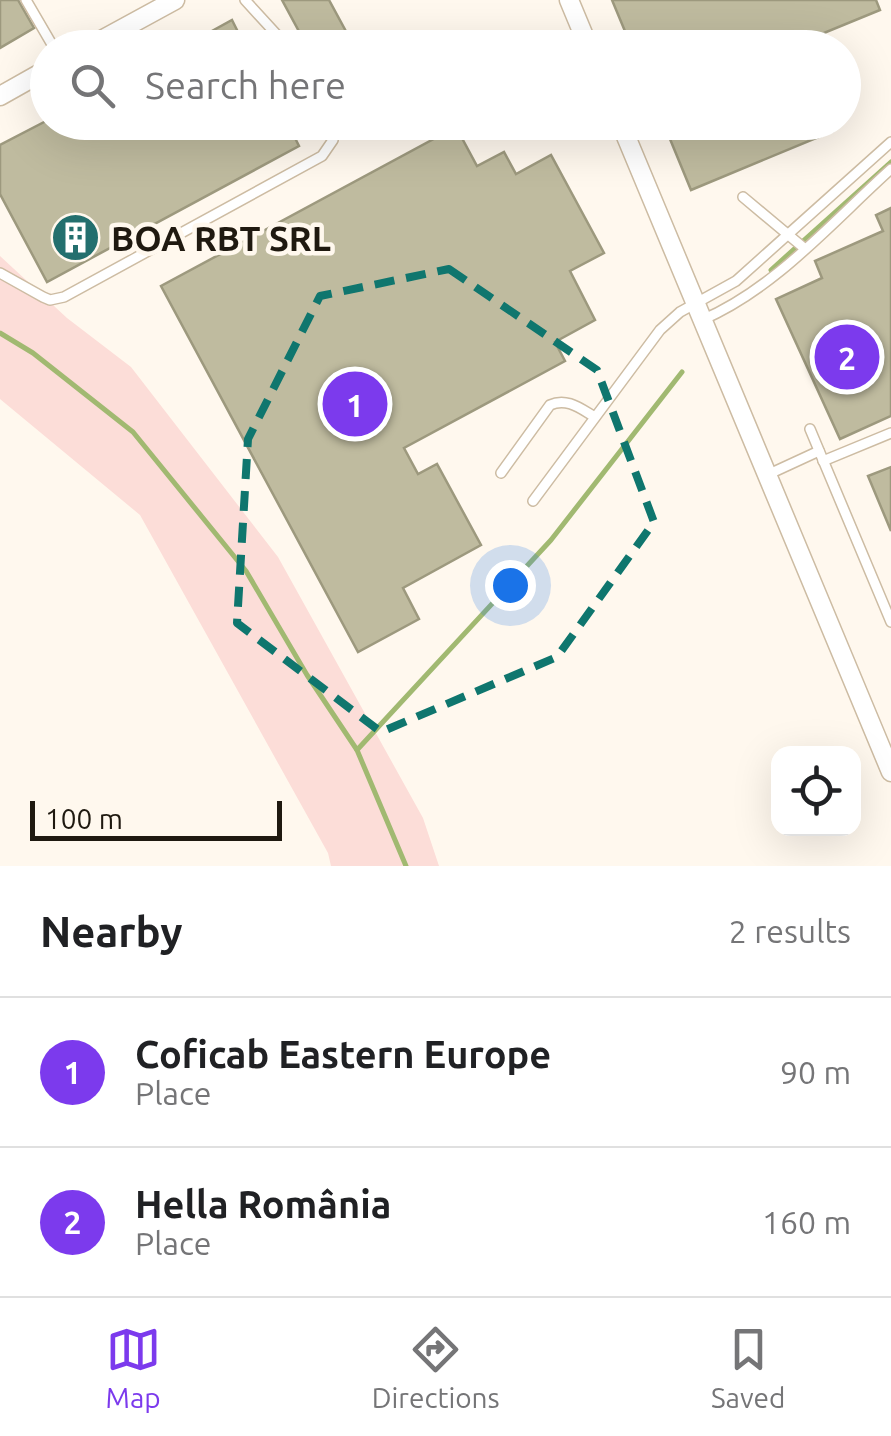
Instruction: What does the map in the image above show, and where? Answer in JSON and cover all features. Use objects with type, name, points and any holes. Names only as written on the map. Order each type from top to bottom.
[{"type":"street","points":[[569,0],[582,30]]},
{"type":"street","points":[[117,30],[163,3]]},
{"type":"street","points":[[0,96],[30,79]]},
{"type":"street","points":[[627,140],[891,772]]},
{"type":"lane","points":[[26,0],[44,30]]},
{"type":"lane","points":[[245,0],[272,30]]},
{"type":"lane","points":[[0,273],[43,298],[64,297],[322,156],[333,140]]},
{"type":"lane","points":[[699,312],[891,142]]},
{"type":"lane","points":[[533,501],[660,330],[699,312],[746,299],[891,169]]},
{"type":"lane","points":[[743,196],[804,248]]},
{"type":"lane","points":[[500,473],[550,405],[562,401],[596,417]]},
{"type":"lane","points":[[810,429],[891,622]]},
{"type":"lane","points":[[767,474],[891,433]]},
{"type":"highlighted area","points":[[449,269],[597,370],[654,522],[557,657],[381,732],[237,623],[248,439],[320,296]]},
{"type":"shaded area","points":[[0,256],[67,318],[131,367],[278,557],[423,818],[439,866],[331,866],[328,853],[140,515],[0,399]]},
{"type":"building","points":[[0,0],[18,0],[34,28],[0,48]]},
{"type":"building","points":[[282,0],[329,0],[345,30],[298,30]]},
{"type":"building","points":[[612,0],[876,0],[880,10],[831,30],[624,30]]},
{"type":"building","points":[[232,20],[237,30],[214,30]]},
{"type":"building","name":"BOA RBT SRL","points":[[30,129],[30,140],[296,140],[299,146],[47,282],[0,194],[0,145]]},
{"type":"building","points":[[432,140],[463,140],[477,166],[504,152],[516,174],[551,155],[604,253],[570,271],[595,320],[555,342],[565,361],[404,448],[418,474],[437,464],[481,545],[403,588],[419,619],[358,652],[161,286]]},
{"type":"building","points":[[670,140],[811,140],[691,190]]},
{"type":"building","points":[[891,208],[891,416],[840,439],[776,299],[822,278],[815,261],[883,231],[876,215]]},
{"type":"building","points":[[891,467],[891,531],[868,476]]},
{"type":"waterway","points":[[771,270],[891,162]]},
{"type":"waterway","points":[[0,333],[33,353],[133,432],[246,571],[357,750],[406,866]]},
{"type":"waterway","points":[[357,750],[551,540],[682,372]]},
{"type":"place","name":"BOA RBT SRL","points":[[76,238]]},
{"type":"place","name":"Hella România","points":[[847,357]]},
{"type":"place","name":"Coficab Eastern Europe","points":[[355,404]]}]
